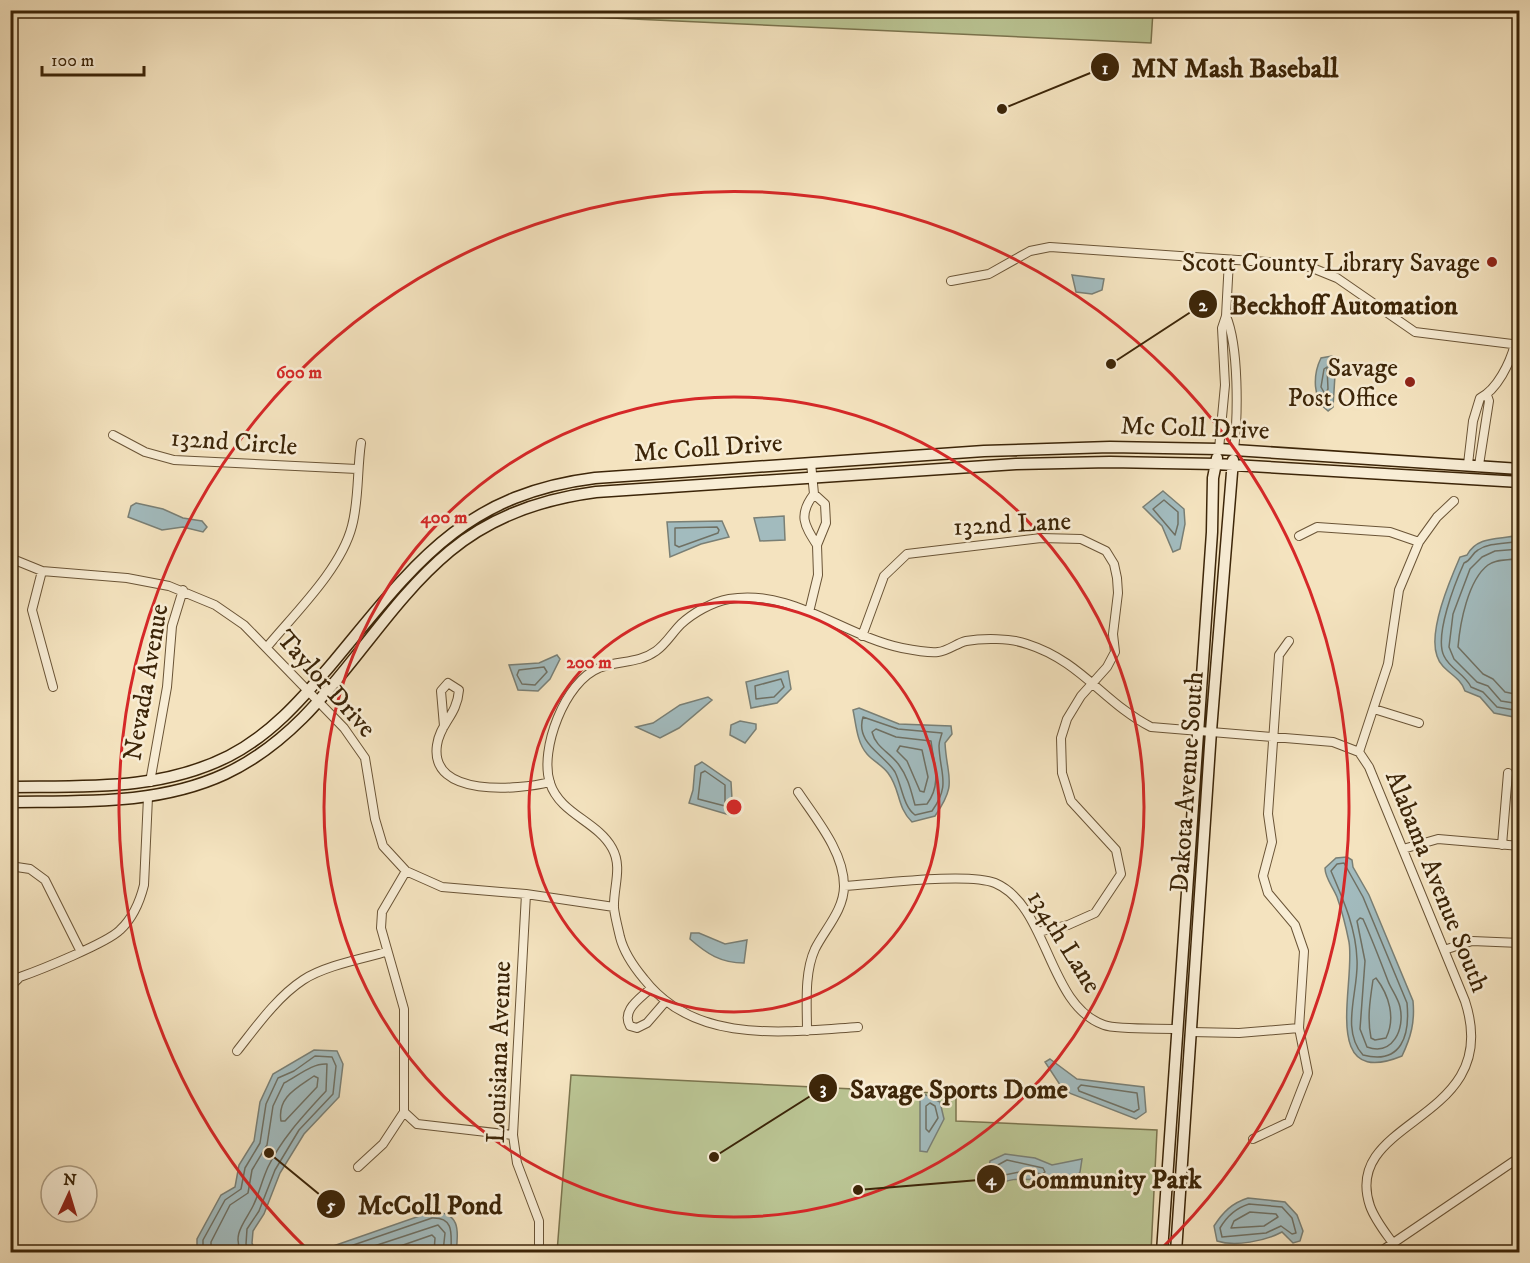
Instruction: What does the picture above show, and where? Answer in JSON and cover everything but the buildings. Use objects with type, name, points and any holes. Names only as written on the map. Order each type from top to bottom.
[{"type":"main road","name":"Mc Coll Drive","points":[[10,787],[150,782],[177,777],[230,756],[275,725],[309,691],[421,559],[458,527],[502,502],[544,486],[587,478],[1047,448],[1219,449],[1520,469]]},
{"type":"main road","name":"Dakota Avenue South","points":[[1162,1252],[1216,464],[1219,449]]},
{"type":"main road","name":"Dakota Avenue South","points":[[1176,1252],[1211,731],[1234,450]]},
{"type":"main road","name":"Mc Coll Drive","points":[[10,802],[148,797],[195,786],[237,768],[278,742],[320,701],[441,559],[466,540],[507,515],[548,500],[596,492],[1016,464],[1140,462],[1216,464],[1520,482]]},
{"type":"street","points":[[951,281],[989,274],[1030,251],[1050,247],[1296,265],[1322,271],[1351,286],[1384,313],[1415,332],[1517,345],[1506,368],[1487,394],[1489,401],[1474,465]]},
{"type":"street","name":"Dakota Avenue South","points":[[1219,449],[1225,385],[1222,328],[1226,316],[1229,260]]},
{"type":"street","name":"Dakota Avenue South","points":[[1226,316],[1231,328],[1236,375],[1234,450]]},
{"type":"street","name":"132nd Circle","points":[[113,435],[145,452],[174,460],[357,469]]},
{"type":"street","points":[[267,646],[330,569],[346,544],[354,514],[361,443]]},
{"type":"street","points":[[808,612],[818,575],[818,545],[826,523],[825,504],[814,494],[810,463]]},
{"type":"street","points":[[814,494],[805,506],[805,527],[818,545]]},
{"type":"street","name":"Alabama Avenue South","points":[[1399,1252],[1371,1206],[1368,1184],[1373,1162],[1384,1144],[1439,1104],[1462,1073],[1469,1050],[1468,1012],[1369,767],[1359,752],[1388,664],[1395,600],[1419,542],[1437,517],[1454,501]]},
{"type":"street","points":[[1299,536],[1317,527],[1390,532],[1419,542]]},
{"type":"street","name":"132nd Lane","points":[[862,636],[884,576],[907,554],[1041,538],[1081,539],[1106,551],[1114,564],[1118,593],[1113,634],[1115,652],[1107,667],[1067,719],[1061,738],[1062,773],[1071,801],[1116,850],[1121,874],[1095,913],[1068,925],[1038,932]]},
{"type":"street","name":"Taylor Drive","points":[[10,558],[42,571],[141,580],[183,590],[231,615],[267,646],[320,701],[344,728],[365,758],[375,819],[383,846],[406,871],[442,887],[526,894],[614,907]]},
{"type":"street","points":[[42,571],[32,610],[53,687]]},
{"type":"street","name":"Nevada Avenue","points":[[150,782],[168,678],[172,626],[183,590]]},
{"type":"street","points":[[858,1027],[807,1031],[725,1029],[694,1018],[666,1001],[651,988],[628,957],[621,941],[614,907],[618,874],[612,848],[602,835],[558,798],[550,782],[548,753],[564,701],[579,682],[598,668],[647,657],[660,648],[692,616],[727,600],[757,598],[808,612],[862,636],[901,648],[939,652],[966,641],[1021,642],[1050,651],[1093,683],[1135,719],[1151,727],[1342,744],[1359,752]]},
{"type":"street","points":[[1253,1139],[1289,1122],[1305,1084],[1308,1064],[1299,1028],[1304,961],[1303,943],[1295,925],[1268,893],[1263,876],[1272,842],[1268,814],[1279,655],[1289,641]]},
{"type":"street","points":[[444,726],[441,692],[448,683],[459,690],[458,706],[444,726],[436,745],[439,762],[454,781],[473,786],[528,788],[550,782]]},
{"type":"street","points":[[1374,709],[1419,723]]},
{"type":"street","points":[[1502,845],[1508,773]]},
{"type":"street","points":[[798,792],[830,841],[844,886],[835,914],[814,951],[808,977],[807,1031]]},
{"type":"street","name":"Nevada Avenue","points":[[12,982],[120,930],[141,898],[145,873],[148,797]]},
{"type":"street","points":[[1403,849],[1438,839],[1520,846]]},
{"type":"street","points":[[10,866],[30,869],[45,879],[80,950]]},
{"type":"street","points":[[358,1167],[383,1144],[404,1112],[404,1009],[381,928],[382,912],[406,871]]},
{"type":"street","name":"134th Lane","points":[[844,886],[973,878],[995,883],[1018,899],[1038,932],[1074,1004],[1104,1026],[1177,1029]]},
{"type":"street","name":"Louisiana Avenue","points":[[526,894],[513,1135],[517,1163],[539,1221],[539,1244]]},
{"type":"street","points":[[1444,950],[1472,940],[1520,943]]},
{"type":"street","points":[[237,1051],[266,1015],[303,980],[350,962],[386,952]]},
{"type":"street","points":[[651,988],[628,1011],[626,1020],[630,1026],[637,1028],[647,1023],[666,1001]]},
{"type":"street","points":[[1191,1032],[1239,1033],[1299,1028]]},
{"type":"street","points":[[404,1112],[417,1124],[513,1135]]},
{"type":"street","points":[[1380,1252],[1520,1157]]},
{"type":"green space","points":[[1153,10],[1151,43],[460,11]]},
{"type":"green space","points":[[571,1075],[956,1094],[956,1121],[1157,1130],[1151,1252],[557,1252]]},
{"type":"water","points":[[1072,275],[1104,279],[1102,290],[1092,294],[1076,292]]},
{"type":"water","points":[[1332,356],[1336,359],[1333,407],[1328,411],[1319,400],[1315,379],[1321,358]]},
{"type":"water","points":[[1163,491],[1184,509],[1185,524],[1180,549],[1173,552],[1162,526],[1143,507]]},
{"type":"water","points":[[136,503],[163,509],[183,518],[202,521],[207,527],[203,532],[183,527],[162,530],[128,517],[131,506]]},
{"type":"water","points":[[784,516],[785,540],[760,541],[754,518]]},
{"type":"water","points":[[722,521],[729,537],[701,544],[670,557],[667,522]]},
{"type":"water","points":[[1520,535],[1519,718],[1494,713],[1480,697],[1465,691],[1459,681],[1439,661],[1435,646],[1435,633],[1441,606],[1460,557],[1467,555],[1483,541]]},
{"type":"water","points":[[557,655],[560,659],[550,679],[538,691],[518,690],[509,665],[539,663]]},
{"type":"water","points":[[788,671],[791,689],[777,703],[751,708],[746,682]]},
{"type":"water","points":[[708,697],[712,700],[679,728],[660,738],[636,727],[653,723],[680,705]]},
{"type":"water","points":[[859,708],[899,724],[951,726],[952,734],[945,743],[949,788],[935,816],[912,822],[907,816],[892,779],[886,770],[867,754],[861,744],[853,710]]},
{"type":"water","points":[[740,721],[756,724],[756,729],[745,743],[730,735],[731,725]]},
{"type":"water","points":[[702,762],[731,782],[733,816],[689,803],[693,790],[695,766]]},
{"type":"water","points":[[1347,857],[1352,860],[1353,867],[1369,895],[1413,1001],[1412,1029],[1402,1056],[1376,1063],[1360,1058],[1351,1046],[1347,1027],[1349,942],[1339,902],[1325,872],[1325,868],[1336,858]]},
{"type":"water","points":[[691,933],[699,933],[725,944],[747,940],[744,963],[728,961],[708,953],[690,939]]},
{"type":"water","points":[[314,1050],[337,1051],[343,1064],[339,1097],[304,1134],[280,1173],[264,1214],[253,1231],[252,1243],[256,1252],[197,1252],[197,1239],[221,1195],[235,1187],[239,1165],[254,1141],[260,1102],[273,1074]]},
{"type":"water","points":[[1050,1059],[1077,1079],[1144,1087],[1146,1112],[1136,1119],[1064,1091],[1045,1062]]},
{"type":"water","points":[[920,1092],[940,1102],[944,1119],[927,1152],[920,1151]]},
{"type":"water","points":[[1005,1154],[1035,1158],[1052,1165],[1082,1159],[1080,1172],[1073,1183],[1060,1180],[1019,1179],[986,1189],[990,1161]]},
{"type":"water","points":[[1248,1198],[1285,1202],[1297,1215],[1303,1231],[1300,1241],[1293,1243],[1282,1232],[1250,1242],[1217,1241],[1214,1226],[1217,1221],[1233,1205]]},
{"type":"water","points":[[431,1212],[452,1218],[457,1229],[456,1252],[316,1252]]},
{"type":"place","name":"MN Mash Baseball","points":[[1002,109]]},
{"type":"place","name":"Scott County Library Savage","points":[[1492,262]]},
{"type":"place","name":"Beckhoff Automation","points":[[1111,364]]},
{"type":"place","name":"Savage Post Office","points":[[1410,382]]},
{"type":"place","name":"McColl Pond","points":[[269,1153]]},
{"type":"place","name":"Savage Sports Dome","points":[[714,1157]]},
{"type":"place","name":"Community Park","points":[[858,1190]]}]
